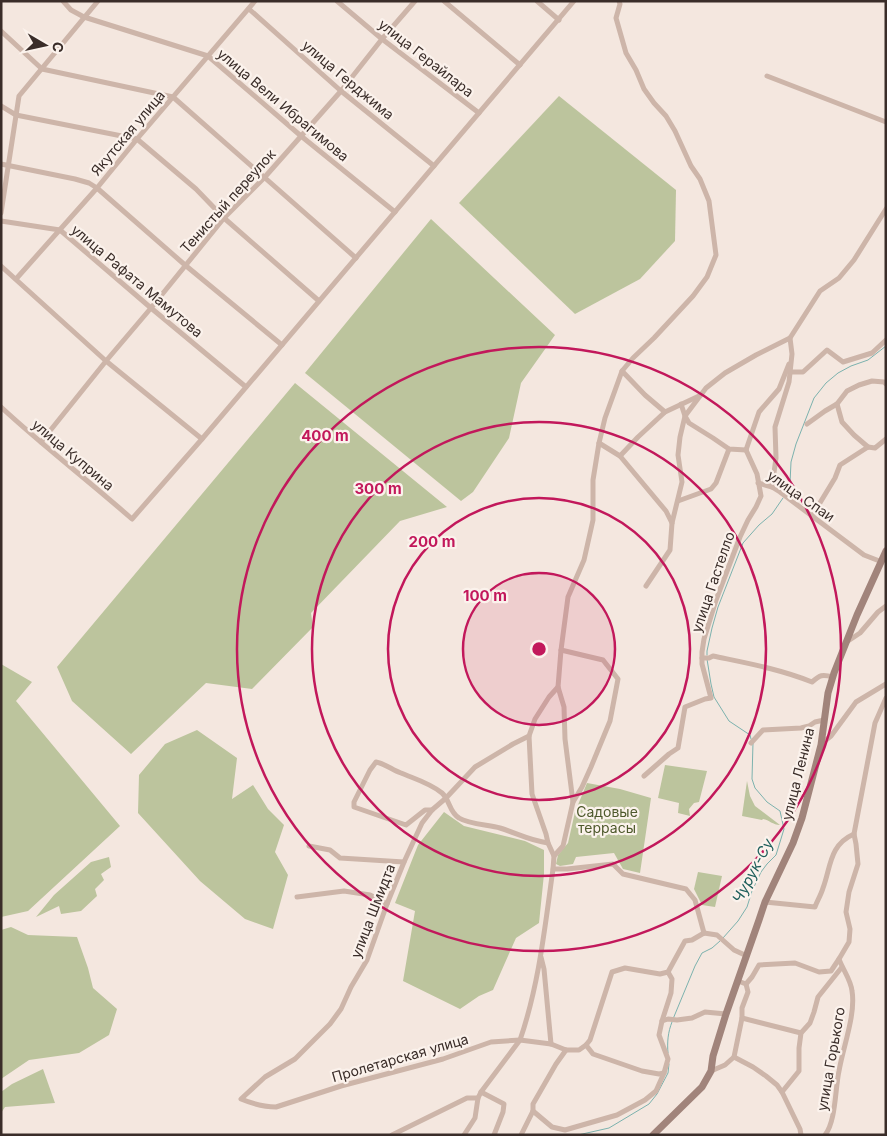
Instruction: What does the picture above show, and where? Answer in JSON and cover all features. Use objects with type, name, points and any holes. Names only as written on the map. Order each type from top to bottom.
[{"type":"main road","name":"улица Ленина","points":[[653,1135],[702,1087],[711,1071],[713,1056],[726,1014],[765,902],[793,843],[802,818],[820,745],[828,693],[833,677],[845,642],[886,551]]},
{"type":"street","name":"улица Вели Ибрагимова","points":[[63,1],[72,10],[84,17],[208,56],[301,136],[395,212]]},
{"type":"street","points":[[1,213],[20,96],[98,1]]},
{"type":"street","name":"Якутская улица","points":[[16,279],[97,188],[255,1]]},
{"type":"street","name":"улица Герайлара","points":[[337,1],[382,39],[479,113]]},
{"type":"street","name":"Тенистый переулок","points":[[41,442],[224,218],[264,178],[341,91],[415,1]]},
{"type":"street","points":[[444,1],[520,65]]},
{"type":"street","points":[[537,1],[558,20]]},
{"type":"street","points":[[1,266],[106,361],[202,439],[574,1]]},
{"type":"street","points":[[573,802],[565,739],[564,707],[558,687],[561,650],[568,597],[584,560],[593,520],[593,480],[605,418],[622,371],[693,296],[707,277],[716,254],[709,201],[700,179],[691,166],[675,130],[644,88],[626,53],[616,18],[620,1]]},
{"type":"street","name":"улица Герджима","points":[[249,9],[341,91],[434,166]]},
{"type":"street","points":[[1,30],[42,69],[173,97],[356,258]]},
{"type":"street","points":[[767,76],[886,122]]},
{"type":"street","points":[[1,106],[16,115],[137,139],[196,189],[224,218],[319,301]]},
{"type":"street","points":[[1,164],[75,179],[97,188],[185,265],[282,345]]},
{"type":"street","points":[[646,586],[670,550],[672,524],[682,482],[678,455],[685,416],[706,388],[725,373],[790,338],[820,292],[839,278],[854,260],[886,209]]},
{"type":"street","name":"улица Рафата Мамутова","points":[[1,221],[60,230],[246,387]]},
{"type":"street","points":[[772,488],[776,458],[775,427],[789,382],[792,354],[790,338]]},
{"type":"street","points":[[790,372],[803,372],[827,350],[843,362],[872,353],[886,340]]},
{"type":"street","points":[[681,404],[689,423],[729,449],[746,450],[759,412],[779,389],[792,354]]},
{"type":"street","points":[[622,371],[665,412]]},
{"type":"street","points":[[807,424],[825,410],[837,404],[847,391],[872,381],[884,382],[886,384]]},
{"type":"street","points":[[620,456],[665,412],[699,396]]},
{"type":"street","points":[[837,404],[842,422],[854,436],[868,447],[875,448],[886,440]]},
{"type":"street","name":"улица Куприна","points":[[1,407],[23,428],[132,519],[202,439]]},
{"type":"street","points":[[599,443],[620,456],[666,511],[672,524]]},
{"type":"street","points":[[812,516],[835,478],[840,465],[868,447]]},
{"type":"street","points":[[678,501],[711,489],[716,483],[729,449]]},
{"type":"street","name":"улица Спаи","points":[[746,450],[757,474],[758,483],[785,495],[864,555],[882,562]]},
{"type":"street","name":"улица Гастелло","points":[[644,776],[678,748],[685,707],[711,698],[702,664],[705,658],[704,639],[716,600],[740,536],[761,496],[758,483]]},
{"type":"street","points":[[845,642],[860,633],[878,612],[886,606]]},
{"type":"street","points":[[554,856],[563,846],[573,802],[582,786],[610,721],[618,679],[603,660],[561,650]]},
{"type":"street","points":[[705,658],[713,656],[764,666],[812,682],[825,674],[833,677]]},
{"type":"street","points":[[820,745],[831,736],[856,702],[886,684]]},
{"type":"street","points":[[464,1135],[476,1118],[480,1095],[520,1040],[531,1003],[541,956],[554,856],[532,794],[528,736],[535,719],[558,687]]},
{"type":"street","points":[[746,984],[759,965],[795,963],[819,972],[830,971],[849,942],[850,929],[846,912],[849,892],[858,864],[854,834],[875,723],[886,698]]},
{"type":"street","points":[[752,742],[763,730],[801,728],[824,720]]},
{"type":"street","name":"улица Шмидта","points":[[241,1099],[265,1078],[296,1058],[336,1017],[351,987],[368,960],[404,862],[422,823],[432,810],[475,767],[528,736]]},
{"type":"street","points":[[432,810],[425,810],[406,825],[354,807],[354,802],[370,770],[376,762],[383,763],[428,784],[442,793],[450,809],[460,818],[548,843]]},
{"type":"street","points":[[765,902],[815,907],[824,887],[832,857],[839,844],[854,834]]},
{"type":"street","points":[[309,846],[330,850],[340,858],[404,862]]},
{"type":"street","points":[[553,869],[613,864],[623,874],[686,889],[695,900],[704,933]]},
{"type":"street","points":[[297,897],[344,891],[370,895],[387,904]]},
{"type":"street","points":[[521,1135],[533,1111],[532,1104],[566,1050],[579,1050],[590,1040],[612,972],[625,968],[660,974],[668,972],[685,941],[692,940],[704,933],[717,935],[734,950],[747,956]]},
{"type":"street","points":[[541,956],[544,969],[551,1044]]},
{"type":"street","name":"улица Горького","points":[[826,1135],[830,1129],[838,1073],[852,1015],[852,991],[839,959]]},
{"type":"street","points":[[782,1092],[799,1071],[801,1033],[810,1023],[818,996],[842,967]]},
{"type":"street","points":[[533,1111],[552,1127],[565,1130],[616,1115],[644,1100],[656,1091],[668,1059],[659,1036],[671,993],[672,980],[668,972]]},
{"type":"street","points":[[711,1071],[726,1065],[734,1057],[742,1018],[742,1008],[748,992],[746,984],[738,980]]},
{"type":"street","points":[[665,1020],[692,1018],[705,1012],[726,1014]]},
{"type":"street","points":[[742,1018],[801,1033]]},
{"type":"street","name":"Пролетарская улица","points":[[241,1099],[254,1105],[276,1106],[443,1059],[491,1042],[520,1040],[551,1044],[566,1050]]},
{"type":"street","points":[[586,1045],[593,1054],[642,1070],[659,1074],[664,1073]]},
{"type":"street","points":[[734,1057],[766,1076],[782,1092],[800,1129],[801,1135]]},
{"type":"street","points":[[392,1135],[467,1098],[480,1095],[504,1104],[503,1112],[494,1135]]},
{"type":"green space","points":[[559,96],[676,190],[675,241],[640,279],[575,314],[459,203]]},
{"type":"green space","points":[[431,219],[555,335],[521,383],[509,438],[473,492],[461,501],[305,373]]},
{"type":"green space","points":[[295,383],[447,507],[400,521],[311,613],[313,627],[252,689],[206,683],[131,754],[72,701],[57,667]]},
{"type":"green space","points":[[1,664],[32,682],[16,701],[120,826],[28,911],[1,917]]},
{"type":"green space","points":[[197,730],[237,758],[232,799],[253,785],[268,809],[284,825],[275,852],[288,875],[273,929],[245,919],[200,881],[138,813],[139,775],[165,744]]},
{"type":"green space","points":[[665,765],[707,771],[699,802],[694,803],[689,809],[690,816],[678,813],[679,803],[658,798]]},
{"type":"green space","points":[[747,781],[750,796],[755,806],[780,825],[763,819],[742,816]]},
{"type":"green space","name":"Садовые террасы","points":[[587,783],[620,789],[651,798],[640,873],[623,869],[614,853],[576,857],[573,864],[560,866],[556,864],[558,855],[568,843],[575,812]]},
{"type":"green space","points":[[444,812],[464,826],[525,841],[544,850],[544,874],[539,923],[516,938],[493,990],[479,996],[460,1009],[403,981],[415,911],[395,903],[418,845]]},
{"type":"green space","points":[[109,857],[111,867],[101,874],[104,880],[95,889],[97,896],[81,911],[61,914],[59,906],[36,917],[54,895],[91,862]]},
{"type":"green space","points":[[698,872],[722,876],[715,907],[702,905],[694,889]]},
{"type":"green space","points":[[11,927],[28,935],[77,937],[93,988],[117,1009],[109,1035],[79,1053],[29,1060],[1,1079],[1,930]]},
{"type":"green space","points":[[43,1069],[55,1103],[5,1107],[1,1113],[1,1092],[12,1084]]},
{"type":"waterway","name":"Чурук-Су","points":[[786,492],[790,483],[791,462],[796,444],[814,398],[826,383],[838,373],[868,360],[886,346]]},
{"type":"waterway","name":"Чурук-Су","points":[[707,655],[718,607],[743,543],[772,514],[783,498]]},
{"type":"waterway","name":"Чурук-Су","points":[[707,659],[714,697],[729,721],[750,735],[751,739]]},
{"type":"waterway","name":"Чурук-Су","points":[[723,938],[747,907],[761,872],[776,855],[784,829],[780,811],[767,802],[755,788],[752,779],[753,743]]},
{"type":"waterway","name":"Чурук-Су","points":[[673,1019],[702,953],[720,941]]},
{"type":"waterway","name":"Чурук-Су","points":[[668,1053],[668,1037],[672,1022]]},
{"type":"waterway","name":"Чурук-Су","points":[[578,1135],[609,1128],[649,1104],[657,1094],[668,1073],[669,1064]]}]
